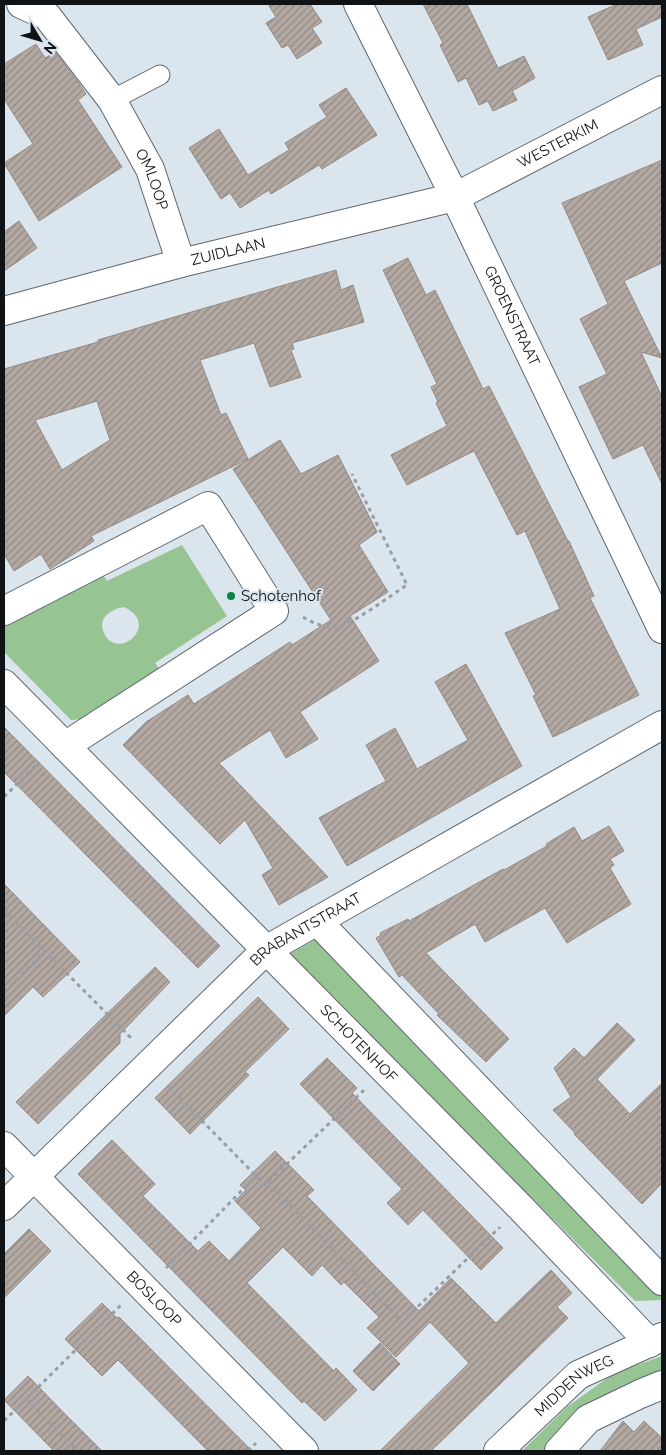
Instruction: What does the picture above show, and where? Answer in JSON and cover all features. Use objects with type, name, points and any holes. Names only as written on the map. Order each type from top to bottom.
[{"type":"street","name":"OMLOOP","points":[[21,4],[47,16],[112,100],[150,169],[181,263]]},
{"type":"street","name":"GROENSTRAAT","points":[[358,4],[455,197],[662,629]]},
{"type":"street","name":"WESTERKIM","points":[[455,197],[662,90]]},
{"type":"street","name":"ZUIDLAAN","points":[[4,311],[181,263],[455,197]]},
{"type":"street","points":[[4,609],[208,506],[274,611],[62,744]]},
{"type":"street","name":"SCHOTENHOF","points":[[4,684],[520,1207],[656,1340]]},
{"type":"street","name":"BRABANTSTRAAT","points":[[4,1206],[266,950],[662,725]]},
{"type":"street","points":[[317,921],[662,1281]]},
{"type":"street","name":"BOSLOOP","points":[[4,1146],[304,1451]]},
{"type":"street","name":"MIDDENWEG","points":[[498,1451],[578,1375],[656,1340]]},
{"type":"street","points":[[559,1451],[588,1420],[662,1385]]},
{"type":"lane","points":[[112,100],[160,75]]},
{"type":"path","points":[[274,611],[293,611],[314,623],[338,628],[354,620],[407,584],[352,474]]},
{"type":"path","points":[[4,797],[62,744]]},
{"type":"path","points":[[4,910],[45,951],[265,1185],[385,1071]]},
{"type":"path","points":[[4,992],[45,951]]},
{"type":"path","points":[[4,1421],[256,1176]]},
{"type":"path","points":[[268,1182],[402,1322],[520,1207]]},
{"type":"path","points":[[26,1399],[78,1451]]},
{"type":"green space","points":[[182,545],[227,616],[155,663],[161,671],[83,719],[71,720],[4,652],[4,621],[101,572],[107,581]],"holes":[[[124,607],[135,614],[139,623],[138,631],[133,638],[118,644],[110,641],[102,628],[106,615]]]},
{"type":"green space","points":[[318,938],[662,1296],[662,1300],[635,1301],[288,955]]},
{"type":"green space","points":[[662,1356],[662,1376],[548,1451],[522,1451],[567,1407],[613,1374]]},
{"type":"building","points":[[268,4],[310,4],[322,22],[312,28],[322,43],[297,59],[288,45],[282,48],[266,23],[276,17]]},
{"type":"building","points":[[423,4],[467,4],[498,68],[524,56],[535,78],[512,91],[517,100],[493,111],[488,101],[479,105],[466,78],[458,82],[440,45],[443,43]]},
{"type":"building","points":[[617,4],[662,4],[662,17],[636,29],[643,45],[608,60],[588,17]]},
{"type":"building","points":[[36,44],[45,58],[55,52],[78,82],[86,94],[78,100],[122,167],[39,221],[4,163],[33,144],[4,99],[4,64]]},
{"type":"building","points":[[346,88],[377,135],[322,169],[319,165],[271,194],[269,190],[240,208],[230,193],[221,199],[189,148],[219,129],[248,175],[289,150],[285,143],[327,117],[319,105]]},
{"type":"building","points":[[662,160],[662,263],[624,281],[662,358],[641,352],[662,397],[662,484],[643,445],[613,459],[579,387],[607,374],[580,319],[608,304],[562,203]]},
{"type":"building","points":[[19,221],[37,248],[4,271],[4,232]]},
{"type":"building","points":[[408,258],[426,295],[435,290],[483,389],[489,386],[569,541],[594,596],[590,598],[639,695],[553,737],[533,696],[536,695],[505,633],[560,609],[525,531],[517,535],[474,451],[407,485],[391,455],[447,426],[431,387],[437,384],[383,270]]},
{"type":"building","points":[[336,270],[341,290],[353,285],[364,322],[292,343],[294,349],[291,350],[301,377],[270,387],[254,343],[200,360],[221,415],[226,413],[248,459],[91,536],[94,541],[50,569],[41,554],[14,571],[4,554],[4,369],[98,342],[98,340]],"holes":[[[97,401],[110,440],[62,470],[35,420]]]},
{"type":"building","points":[[280,440],[301,474],[338,455],[377,532],[359,545],[388,592],[350,616],[379,661],[300,712],[318,739],[286,758],[270,730],[219,763],[328,877],[279,905],[262,875],[273,868],[245,820],[220,844],[123,745],[146,722],[188,695],[194,704],[290,642],[292,645],[331,620],[233,469]]},
{"type":"building","points":[[466,664],[522,766],[347,866],[319,818],[386,781],[366,745],[395,728],[417,769],[468,740],[435,682]]},
{"type":"building","points":[[4,727],[220,946],[198,968],[4,772]]},
{"type":"building","points":[[609,826],[624,851],[610,859],[614,865],[610,868],[631,904],[567,943],[545,908],[485,942],[475,924],[426,953],[509,1039],[486,1062],[437,1015],[439,1014],[402,975],[399,977],[376,938],[381,935],[380,933],[408,919],[409,921],[547,846],[546,844],[574,827],[582,841]]},
{"type":"building","points":[[4,884],[80,962],[43,997],[33,987],[4,1016]]},
{"type":"building","points":[[155,967],[170,982],[120,1034],[120,1043],[38,1124],[16,1102]]},
{"type":"building","points":[[258,997],[289,1029],[245,1072],[249,1075],[190,1134],[155,1098]]},
{"type":"building","points":[[617,1023],[635,1040],[597,1079],[630,1114],[662,1083],[662,1183],[642,1204],[553,1110],[571,1097],[554,1068],[574,1048],[584,1058]]},
{"type":"building","points":[[327,1058],[357,1088],[352,1093],[503,1248],[481,1270],[423,1210],[408,1225],[387,1203],[402,1189],[300,1084]]},
{"type":"building","points":[[112,1140],[155,1184],[143,1196],[198,1251],[209,1241],[229,1261],[261,1228],[235,1201],[246,1190],[240,1185],[275,1151],[314,1190],[307,1196],[419,1311],[451,1278],[496,1323],[551,1270],[572,1293],[557,1307],[568,1318],[431,1451],[380,1451],[469,1363],[430,1322],[396,1357],[367,1328],[379,1317],[344,1282],[341,1285],[322,1265],[312,1276],[283,1247],[247,1283],[334,1371],[336,1368],[357,1390],[325,1421],[304,1401],[302,1403],[78,1174]]},
{"type":"building","points":[[29,1229],[51,1251],[4,1298],[4,1254]]},
{"type":"building","points":[[102,1303],[117,1318],[119,1317],[252,1451],[208,1451],[118,1360],[102,1376],[65,1339]]},
{"type":"building","points":[[380,1343],[400,1364],[373,1391],[353,1371]]},
{"type":"building","points":[[28,1376],[102,1451],[54,1451],[4,1400]]},
{"type":"building","points":[[623,1421],[634,1432],[644,1421],[662,1438],[662,1451],[600,1451]]},
{"type":"place","name":"Schotenhof","points":[[231,596]]}]
